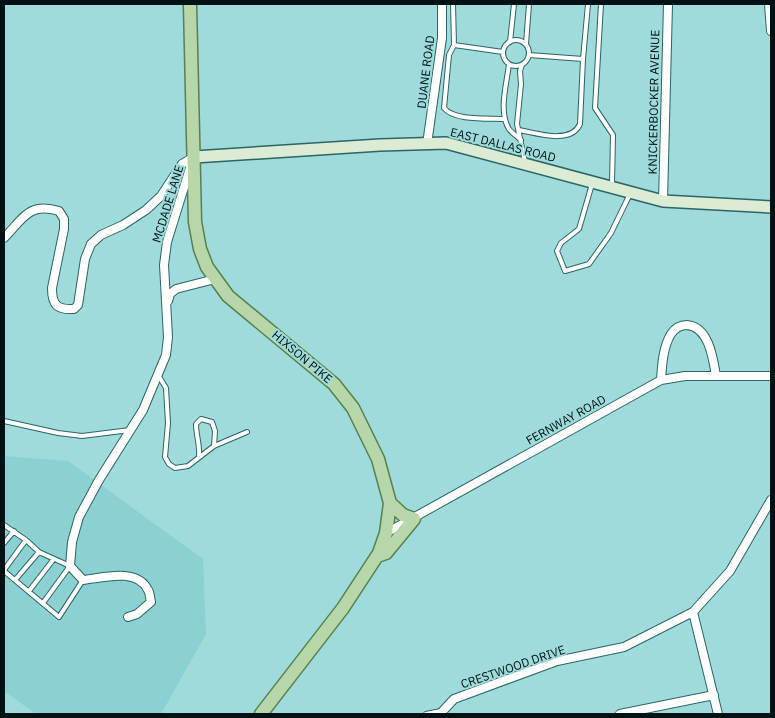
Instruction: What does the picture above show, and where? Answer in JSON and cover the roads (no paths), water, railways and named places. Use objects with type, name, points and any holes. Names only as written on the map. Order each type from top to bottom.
[{"type":"main road","name":"HIXSON PIKE","points":[[190,4],[195,222],[200,249],[207,267],[228,296],[334,384],[353,408],[378,459],[390,503],[386,533],[377,556],[343,608],[261,714]]},
{"type":"main road","points":[[377,556],[386,553],[414,519],[403,515],[390,503]]},
{"type":"street","name":"DUANE ROAD","points":[[427,144],[442,38],[442,4]]},
{"type":"street","name":"KNICKERBOCKER AVENUE","points":[[663,201],[668,4]]},
{"type":"street","points":[[769,4],[771,31]]},
{"type":"street","name":"EAST DALLAS ROAD","points":[[194,156],[446,143],[663,201],[771,207]]},
{"type":"street","points":[[4,238],[25,214],[38,208],[60,211],[64,219],[64,230],[52,288],[52,298],[56,305],[62,309],[74,309],[78,305],[86,259],[91,244],[101,235],[123,225],[146,210],[161,196],[182,164],[194,156]]},
{"type":"street","name":"MCDADE LANE","points":[[70,566],[72,542],[79,518],[99,480],[143,410],[166,356],[168,337],[164,265],[167,242],[194,156]]},
{"type":"street","points":[[167,303],[170,294],[176,289],[215,279]]},
{"type":"street","points":[[660,380],[662,360],[669,338],[676,328],[683,325],[694,326],[702,332],[714,363],[716,376]]},
{"type":"street","name":"FERNWAY ROAD","points":[[386,533],[660,380],[685,376],[771,376]]},
{"type":"street","name":"CRESTWOOD DRIVE","points":[[442,712],[454,699],[557,661],[624,647],[693,612],[730,571],[771,500]]},
{"type":"street","points":[[70,566],[83,580],[121,576],[132,577],[140,581],[148,590],[151,602],[137,614],[128,618]]},
{"type":"street","points":[[693,612],[718,714]]},
{"type":"street","points":[[620,714],[714,695]]},
{"type":"lane","points":[[453,4],[454,45],[449,55],[444,101],[446,110],[460,117],[505,119]]},
{"type":"lane","points":[[514,4],[510,42],[503,52],[506,61],[513,66],[522,65],[527,61],[529,55],[526,44],[529,4]]},
{"type":"lane","points":[[518,130],[560,136],[569,135],[578,130],[580,124],[588,4]]},
{"type":"lane","points":[[602,4],[595,108],[613,135],[612,187]]},
{"type":"lane","points":[[510,42],[521,41],[526,44]]},
{"type":"lane","points":[[454,45],[503,52]]},
{"type":"lane","points":[[529,55],[583,59]]},
{"type":"lane","points":[[509,64],[504,110],[505,119],[508,128],[521,140]]},
{"type":"lane","points":[[522,65],[520,71],[518,130],[525,164]]},
{"type":"lane","points":[[593,182],[579,229],[560,243],[557,251],[565,271],[590,264],[611,232],[630,192]]},
{"type":"lane","points":[[158,375],[166,388],[168,423],[166,457],[169,464],[175,468],[188,466],[214,446],[247,432]]},
{"type":"lane","points":[[199,456],[200,445],[196,434],[196,424],[201,419],[212,422],[216,431],[214,446]]},
{"type":"lane","points":[[4,421],[58,433],[82,436],[130,430]]},
{"type":"lane","points":[[4,525],[26,540],[38,552],[70,566],[43,603]]},
{"type":"lane","points":[[4,543],[14,531]]},
{"type":"lane","points":[[26,540],[4,570],[59,617],[83,580]]},
{"type":"lane","points":[[15,580],[38,552]]},
{"type":"lane","points":[[29,591],[53,560]]},
{"type":"lane","points":[[426,714],[442,712]]}]
